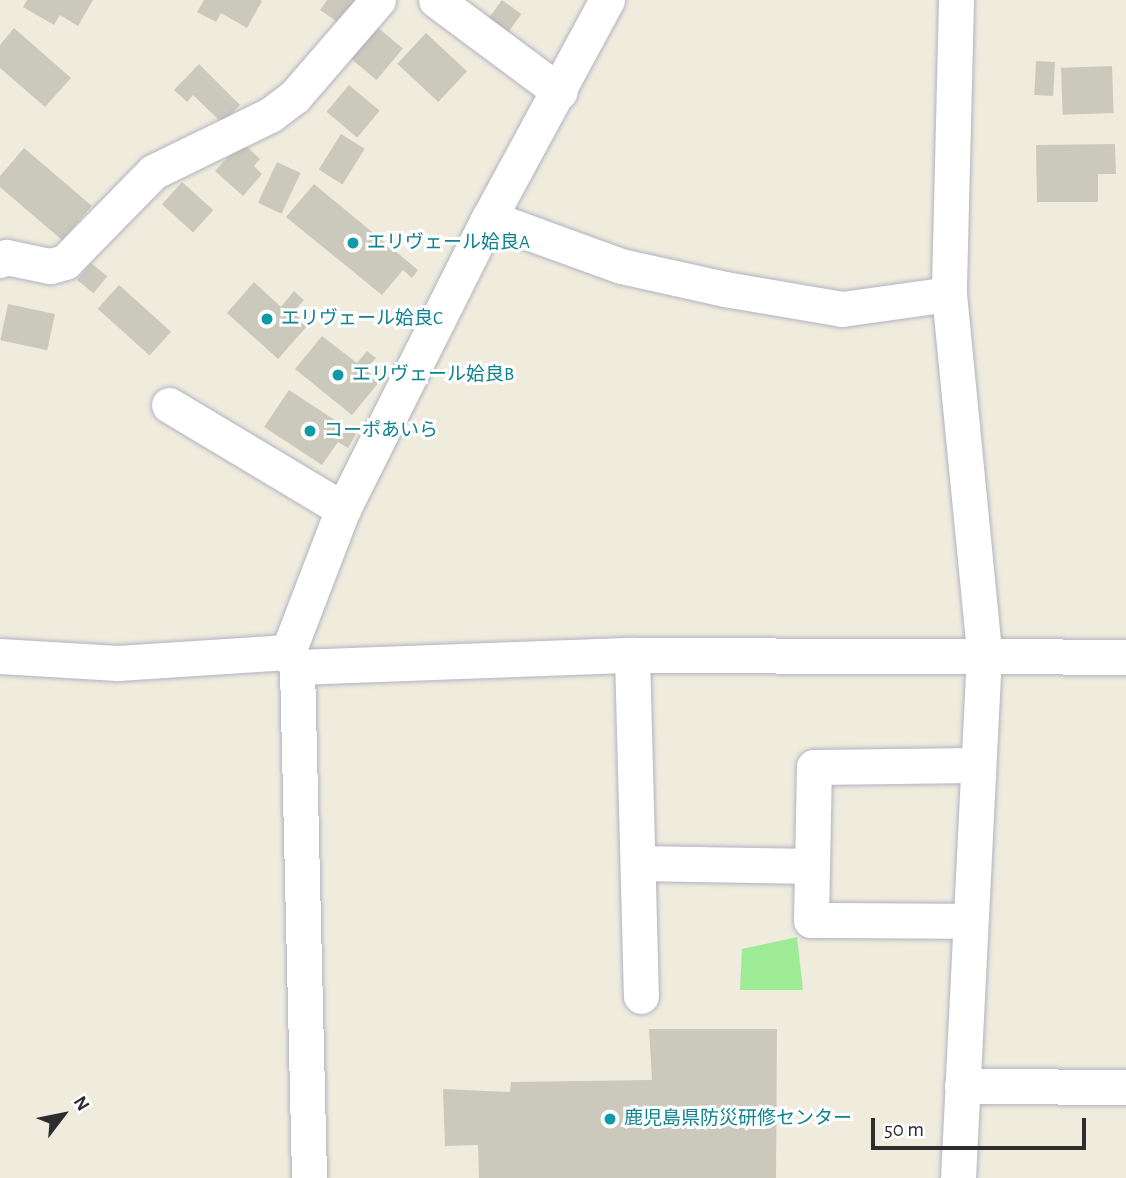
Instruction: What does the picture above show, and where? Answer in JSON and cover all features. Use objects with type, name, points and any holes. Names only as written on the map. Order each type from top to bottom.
[{"type":"street","points":[[0,260],[6,257],[50,266],[65,262],[153,172],[270,115],[295,96],[379,0]]},
{"type":"street","points":[[436,0],[560,92]]},
{"type":"street","points":[[309,1178],[293,660],[343,509],[489,218],[560,92],[607,0]]},
{"type":"street","points":[[956,0],[949,294],[984,654],[958,1178]]},
{"type":"street","points":[[489,218],[621,266],[738,292],[842,309],[949,294]]},
{"type":"street","points":[[169,405],[343,509]]},
{"type":"street","points":[[0,656],[118,663],[632,655],[984,654],[1126,657]]},
{"type":"street","points":[[632,655],[641,996]]},
{"type":"street","points":[[970,921],[811,920],[814,767],[977,765]]},
{"type":"street","points":[[638,863],[812,866]]},
{"type":"street","points":[[962,1086],[1126,1087]]},
{"type":"green space","points":[[797,937],[803,990],[740,990],[742,949]]},
{"type":"building","points":[[27,0],[93,0],[78,26],[60,15],[54,25],[23,7]]},
{"type":"building","points":[[204,0],[262,1],[247,28],[221,13],[216,22],[197,12]]},
{"type":"building","points":[[327,0],[363,0],[345,27],[320,10]]},
{"type":"building","points":[[502,0],[521,14],[505,37],[486,23]]},
{"type":"building","points":[[376,26],[403,48],[376,80],[350,57]]},
{"type":"building","points":[[14,28],[71,78],[45,107],[0,68],[0,45]]},
{"type":"building","points":[[426,33],[467,71],[438,102],[397,64]]},
{"type":"building","points":[[1036,61],[1055,62],[1053,96],[1034,95]]},
{"type":"building","points":[[199,64],[240,105],[222,123],[193,95],[187,102],[174,90]]},
{"type":"building","points":[[1112,66],[1114,113],[1063,115],[1061,68]]},
{"type":"building","points":[[349,85],[380,111],[357,138],[327,112]]},
{"type":"building","points":[[341,134],[365,149],[342,184],[319,170]]},
{"type":"building","points":[[242,142],[260,159],[254,166],[262,174],[243,196],[215,171]]},
{"type":"building","points":[[1115,144],[1116,174],[1098,174],[1098,202],[1037,202],[1036,145]]},
{"type":"building","points":[[24,148],[92,206],[62,240],[0,187],[0,176]]},
{"type":"building","points":[[277,162],[301,173],[282,214],[258,203]]},
{"type":"building","points":[[182,182],[213,210],[193,232],[162,204]]},
{"type":"building","name":"エリヴェール姶良A","points":[[314,184],[418,270],[412,278],[403,270],[382,295],[286,217]]},
{"type":"building","points":[[91,263],[107,276],[93,293],[77,280]]},
{"type":"building","name":"エリヴェール姶良C","points":[[254,282],[281,307],[294,291],[304,300],[293,312],[308,325],[278,359],[227,313]]},
{"type":"building","points":[[119,285],[171,332],[150,356],[98,309]]},
{"type":"building","points":[[8,304],[55,314],[47,350],[0,340]]},
{"type":"building","name":"エリヴェール姶良B","points":[[322,336],[357,363],[367,351],[376,358],[366,370],[380,381],[352,415],[295,369]]},
{"type":"building","name":"コーポあいら","points":[[289,390],[356,434],[348,448],[338,442],[322,465],[264,427]]},
{"type":"building","name":"鹿児島県防災研修センター","points":[[649,1029],[777,1029],[776,1178],[479,1178],[478,1145],[445,1146],[443,1089],[510,1092],[511,1082],[652,1080]]},
{"type":"place","name":"エリヴェール姶良A","points":[[353,243]]},
{"type":"place","name":"エリヴェール姶良C","points":[[267,319]]},
{"type":"place","name":"エリヴェール姶良B","points":[[338,375]]},
{"type":"place","name":"コーポあいら","points":[[310,431]]},
{"type":"place","name":"鹿児島県防災研修センター","points":[[610,1119]]}]
